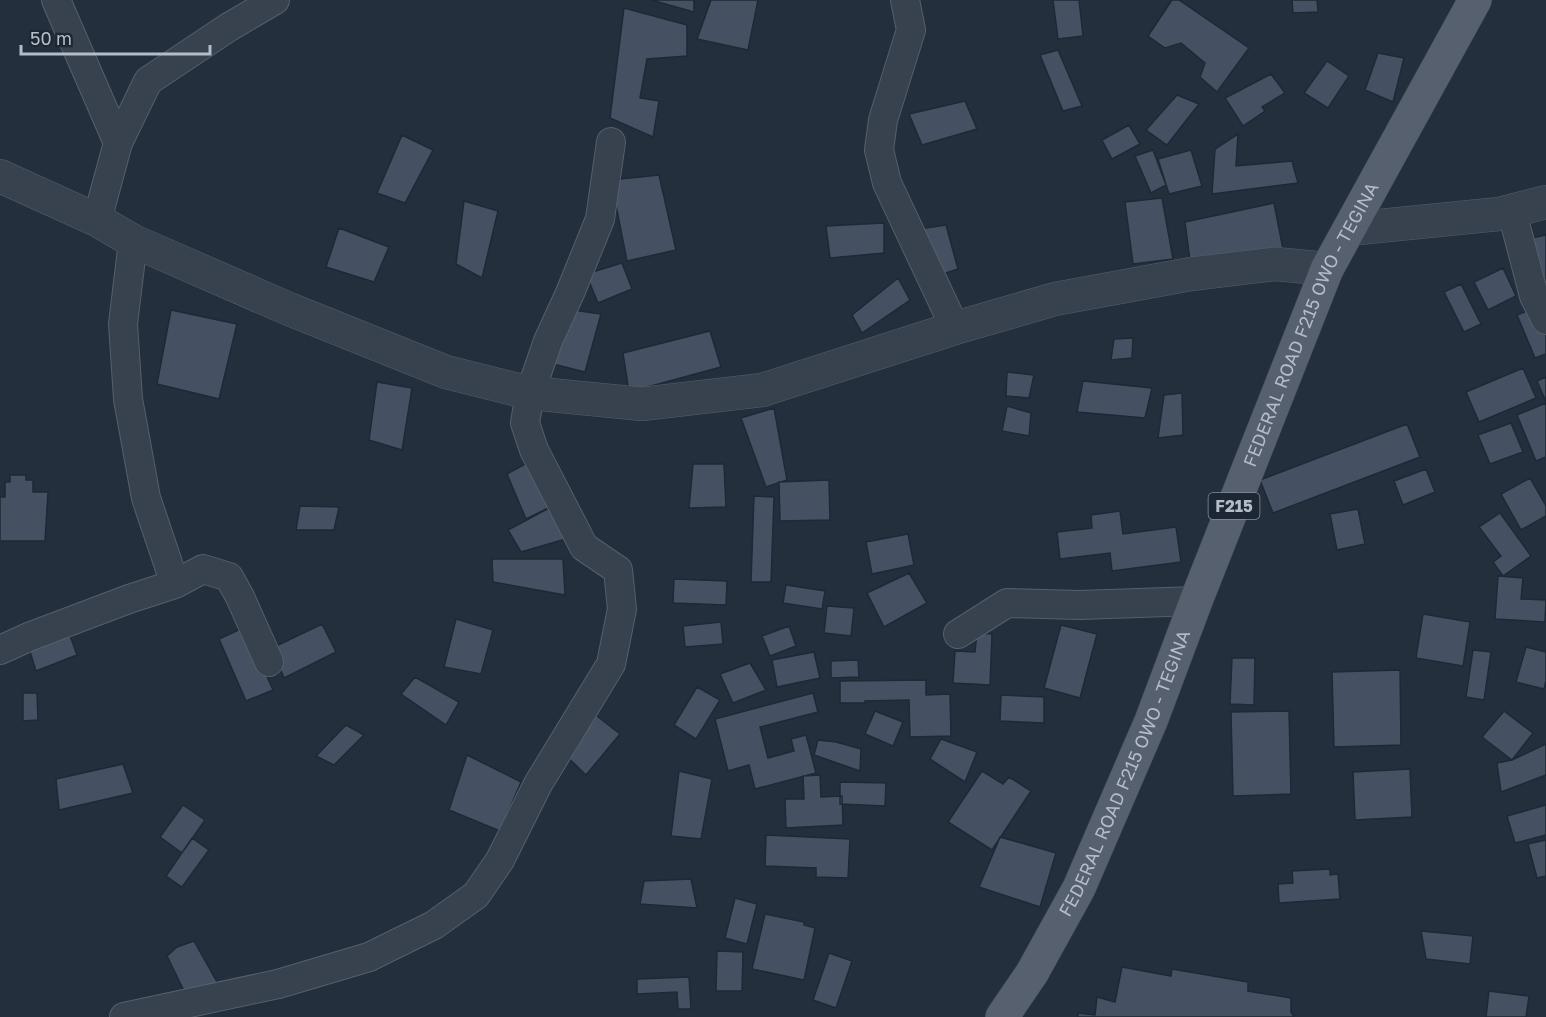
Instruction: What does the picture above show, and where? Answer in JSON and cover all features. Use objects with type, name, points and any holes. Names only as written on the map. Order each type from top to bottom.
[{"type":"main road","name":"FEDERAL ROAD F215 OWO - TEGINA","points":[[1002,1017],[1032,973],[1079,888],[1151,721],[1327,269],[1475,0]]},
{"type":"street","points":[[56,0],[118,143]]},
{"type":"street","points":[[97,220],[118,143],[148,81],[228,27],[275,0]]},
{"type":"street","points":[[905,0],[911,30],[883,120],[879,150],[887,183],[955,328]]},
{"type":"street","points":[[124,1017],[278,984],[369,957],[434,925],[476,895],[500,860],[538,784],[611,664],[622,609],[618,570],[584,547],[534,450],[525,423],[530,393],[548,341],[600,219],[611,142]]},
{"type":"street","points":[[0,176],[97,220],[133,241],[289,309],[446,372],[530,393],[642,404],[762,390],[955,328],[1055,299],[1191,274],[1276,264],[1327,269]]},
{"type":"street","points":[[1349,229],[1512,212],[1546,202]]},
{"type":"street","points":[[1512,212],[1534,296],[1546,320]]},
{"type":"street","points":[[133,241],[123,324],[128,399],[146,498],[175,584]]},
{"type":"street","points":[[0,650],[129,598],[175,584],[203,569],[229,577],[269,662]]},
{"type":"street","points":[[958,634],[1007,603],[1080,605],[1196,601]]},
{"type":"building","points":[[651,0],[694,0],[694,12]]},
{"type":"building","points":[[711,0],[758,0],[748,50],[697,39]]},
{"type":"building","points":[[1053,0],[1079,0],[1083,36],[1058,39]]},
{"type":"building","points":[[1172,0],[1179,0],[1249,48],[1217,92],[1200,77],[1205,63],[1181,43],[1165,48],[1148,36]]},
{"type":"building","points":[[1292,0],[1317,0],[1318,12],[1293,13]]},
{"type":"building","points":[[624,8],[687,25],[687,56],[647,59],[640,98],[659,101],[653,137],[610,118]]},
{"type":"building","points":[[1058,50],[1082,106],[1063,111],[1040,55]]},
{"type":"building","points":[[1378,53],[1404,58],[1393,102],[1365,90]]},
{"type":"building","points":[[1327,61],[1349,76],[1328,108],[1304,93]]},
{"type":"building","points":[[1271,74],[1285,93],[1262,107],[1265,111],[1243,126],[1225,98]]},
{"type":"building","points":[[1177,95],[1199,104],[1167,145],[1146,130]]},
{"type":"building","points":[[965,101],[977,129],[922,145],[909,114]]},
{"type":"building","points":[[1129,125],[1140,144],[1112,159],[1102,140]]},
{"type":"building","points":[[1238,134],[1236,166],[1292,161],[1298,183],[1212,194],[1215,149]]},
{"type":"building","points":[[402,135],[433,150],[405,203],[377,193]]},
{"type":"building","points":[[1153,150],[1166,185],[1151,193],[1135,156]]},
{"type":"building","points":[[1191,150],[1202,186],[1169,194],[1158,159]]},
{"type":"building","points":[[659,175],[676,250],[627,261],[611,180]]},
{"type":"building","points":[[1162,198],[1173,259],[1133,264],[1125,202]]},
{"type":"building","points":[[464,201],[498,211],[482,278],[456,264]]},
{"type":"building","points":[[1274,203],[1283,249],[1190,261],[1185,222]]},
{"type":"building","points":[[884,223],[884,253],[830,258],[826,226]]},
{"type":"building","points":[[946,225],[958,269],[937,276],[919,229]]},
{"type":"building","points":[[339,228],[389,247],[374,282],[326,267]]},
{"type":"building","points":[[1546,235],[1546,308],[1527,239]]},
{"type":"building","points":[[622,263],[632,289],[598,303],[586,274]]},
{"type":"building","points":[[1503,268],[1516,296],[1488,310],[1474,282]]},
{"type":"building","points":[[898,278],[910,300],[862,333],[852,315]]},
{"type":"building","points":[[1461,284],[1481,324],[1464,332],[1444,292]]},
{"type":"building","points":[[1535,308],[1546,336],[1546,354],[1535,358],[1517,315]]},
{"type":"building","points":[[566,309],[601,314],[585,372],[549,363]]},
{"type":"building","points":[[171,310],[237,324],[219,399],[157,384]]},
{"type":"building","points":[[710,331],[721,367],[629,392],[623,353]]},
{"type":"building","points":[[1133,338],[1132,358],[1111,360],[1114,339]]},
{"type":"building","points":[[1523,368],[1536,398],[1479,422],[1466,392]]},
{"type":"building","points":[[1007,372],[1034,375],[1029,398],[1006,396]]},
{"type":"building","points":[[1546,377],[1546,402],[1537,381]]},
{"type":"building","points":[[1083,381],[1152,388],[1145,418],[1077,412]]},
{"type":"building","points":[[377,382],[412,388],[402,450],[369,440]]},
{"type":"building","points":[[1182,393],[1183,435],[1158,438],[1164,395]]},
{"type":"building","points":[[1546,403],[1546,457],[1536,461],[1517,415]]},
{"type":"building","points":[[1007,406],[1031,413],[1029,436],[1002,431]]},
{"type":"building","points":[[774,408],[787,480],[766,487],[741,418]]},
{"type":"building","points":[[1511,423],[1523,452],[1490,464],[1478,435]]},
{"type":"building","points":[[1407,424],[1420,457],[1273,513],[1260,480]]},
{"type":"building","points":[[536,458],[560,502],[526,519],[507,474]]},
{"type":"building","points":[[693,464],[724,464],[726,507],[689,508]]},
{"type":"building","points":[[1426,469],[1435,492],[1403,505],[1394,481]]},
{"type":"building","points":[[10,475],[26,475],[26,480],[33,480],[33,492],[48,492],[45,541],[0,541],[0,497],[5,497],[5,482],[10,482]]},
{"type":"building","points":[[1530,478],[1546,506],[1546,516],[1521,530],[1501,494]]},
{"type":"building","points":[[829,480],[830,520],[780,521],[779,482]]},
{"type":"building","points":[[754,496],[774,497],[771,582],[751,582]]},
{"type":"building","points":[[300,506],[339,507],[334,530],[296,530]]},
{"type":"building","points":[[549,508],[569,538],[521,552],[508,530]]},
{"type":"building","points":[[1358,509],[1365,544],[1337,550],[1330,514]]},
{"type":"building","points":[[1120,511],[1123,534],[1176,527],[1181,562],[1112,571],[1110,553],[1060,559],[1057,532],[1092,528],[1091,515]]},
{"type":"building","points":[[1500,513],[1531,556],[1503,576],[1493,562],[1501,556],[1479,527]]},
{"type":"building","points":[[908,534],[914,565],[872,574],[866,542]]},
{"type":"building","points":[[492,559],[563,559],[565,595],[493,582]]},
{"type":"building","points":[[909,573],[927,603],[884,627],[867,593]]},
{"type":"building","points":[[1498,576],[1523,578],[1521,599],[1546,600],[1545,622],[1495,619]]},
{"type":"building","points":[[674,579],[727,581],[726,605],[673,603]]},
{"type":"building","points":[[786,585],[825,591],[822,609],[783,603]]},
{"type":"building","points":[[827,606],[854,608],[851,636],[824,633]]},
{"type":"building","points":[[1423,614],[1470,622],[1463,666],[1416,658]]},
{"type":"building","points":[[456,619],[493,630],[481,674],[444,667]]},
{"type":"building","points":[[721,622],[723,644],[685,647],[683,626]]},
{"type":"building","points":[[322,624],[336,652],[284,678],[272,648]]},
{"type":"building","points":[[1061,625],[1097,634],[1080,698],[1044,688]]},
{"type":"building","points":[[789,626],[796,646],[770,656],[762,636]]},
{"type":"building","points":[[245,627],[273,690],[246,701],[219,639]]},
{"type":"building","points":[[68,630],[77,655],[36,671],[28,645]]},
{"type":"building","points":[[977,633],[992,634],[990,685],[953,683],[955,651],[975,652]]},
{"type":"building","points":[[1526,647],[1546,652],[1544,689],[1516,682]]},
{"type":"building","points":[[1473,650],[1491,652],[1484,700],[1466,697]]},
{"type":"building","points":[[814,652],[820,678],[777,687],[772,660]]},
{"type":"building","points":[[1232,658],[1255,658],[1254,705],[1230,704]]},
{"type":"building","points":[[858,660],[859,677],[831,678],[831,661]]},
{"type":"building","points":[[750,663],[766,690],[733,703],[720,674]]},
{"type":"building","points":[[1400,670],[1401,745],[1334,747],[1332,672]]},
{"type":"building","points":[[415,677],[459,702],[446,725],[401,694]]},
{"type":"building","points":[[926,680],[926,695],[950,694],[951,736],[910,737],[909,700],[840,703],[840,681]]},
{"type":"building","points":[[697,687],[720,700],[696,739],[674,725]]},
{"type":"building","points":[[23,693],[37,693],[38,720],[23,721]]},
{"type":"building","points":[[813,693],[818,712],[760,727],[768,758],[794,751],[791,739],[806,735],[816,773],[755,789],[749,765],[728,771],[715,719]]},
{"type":"building","points":[[1001,695],[1044,697],[1044,723],[1000,721]]},
{"type":"building","points":[[875,711],[903,722],[893,746],[865,734]]},
{"type":"building","points":[[1289,711],[1291,794],[1233,796],[1231,712]]},
{"type":"building","points":[[1504,711],[1533,733],[1512,760],[1482,737]]},
{"type":"building","points":[[593,713],[620,734],[586,775],[562,752]]},
{"type":"building","points":[[346,725],[364,735],[334,765],[316,756]]},
{"type":"building","points":[[941,739],[977,752],[965,782],[930,759]]},
{"type":"building","points":[[818,740],[861,749],[860,771],[814,755]]},
{"type":"building","points":[[1546,744],[1546,775],[1501,792],[1497,763],[1512,760]]},
{"type":"building","points":[[467,755],[521,782],[500,831],[449,810]]},
{"type":"building","points":[[123,764],[133,793],[59,810],[56,779]]},
{"type":"building","points":[[1410,769],[1412,817],[1355,820],[1353,772]]},
{"type":"building","points":[[679,771],[712,779],[701,839],[671,836]]},
{"type":"building","points":[[982,771],[1003,784],[1009,777],[1031,791],[992,850],[948,822]]},
{"type":"building","points":[[820,775],[821,797],[842,796],[843,825],[786,828],[785,799],[804,799],[803,776]]},
{"type":"building","points":[[840,782],[886,783],[885,806],[840,804]]},
{"type":"building","points":[[183,805],[205,820],[182,853],[160,837]]},
{"type":"building","points":[[1546,805],[1546,835],[1515,843],[1507,816]]},
{"type":"building","points":[[766,835],[850,839],[848,878],[816,877],[816,868],[765,866]]},
{"type":"building","points":[[1000,837],[1056,853],[1040,907],[979,887]]},
{"type":"building","points":[[192,838],[209,850],[182,887],[166,876]]},
{"type":"building","points":[[1546,840],[1546,876],[1537,878],[1528,844]]},
{"type":"building","points":[[1330,869],[1330,875],[1338,874],[1340,899],[1279,903],[1278,884],[1293,883],[1292,871]]},
{"type":"building","points":[[691,879],[697,908],[640,904],[644,881]]},
{"type":"building","points":[[735,898],[757,904],[747,944],[725,938]]},
{"type":"building","points":[[765,914],[804,922],[804,925],[815,928],[804,980],[752,969]]},
{"type":"building","points":[[1421,931],[1473,936],[1470,964],[1426,959]]},
{"type":"building","points":[[194,941],[217,982],[187,997],[167,956],[177,947]]},
{"type":"building","points":[[717,951],[743,952],[742,991],[716,991]]},
{"type":"building","points":[[829,953],[852,961],[836,1008],[813,1000]]},
{"type":"building","points":[[1122,967],[1171,976],[1172,969],[1248,982],[1248,991],[1291,998],[1291,1012],[1294,1017],[1078,1017],[1078,1013],[1095,1015],[1097,997],[1115,1002]]},
{"type":"building","points":[[689,977],[691,1009],[678,1009],[677,992],[637,994],[637,979]]},
{"type":"building","points":[[1489,991],[1529,996],[1526,1017],[1486,1017]]}]
